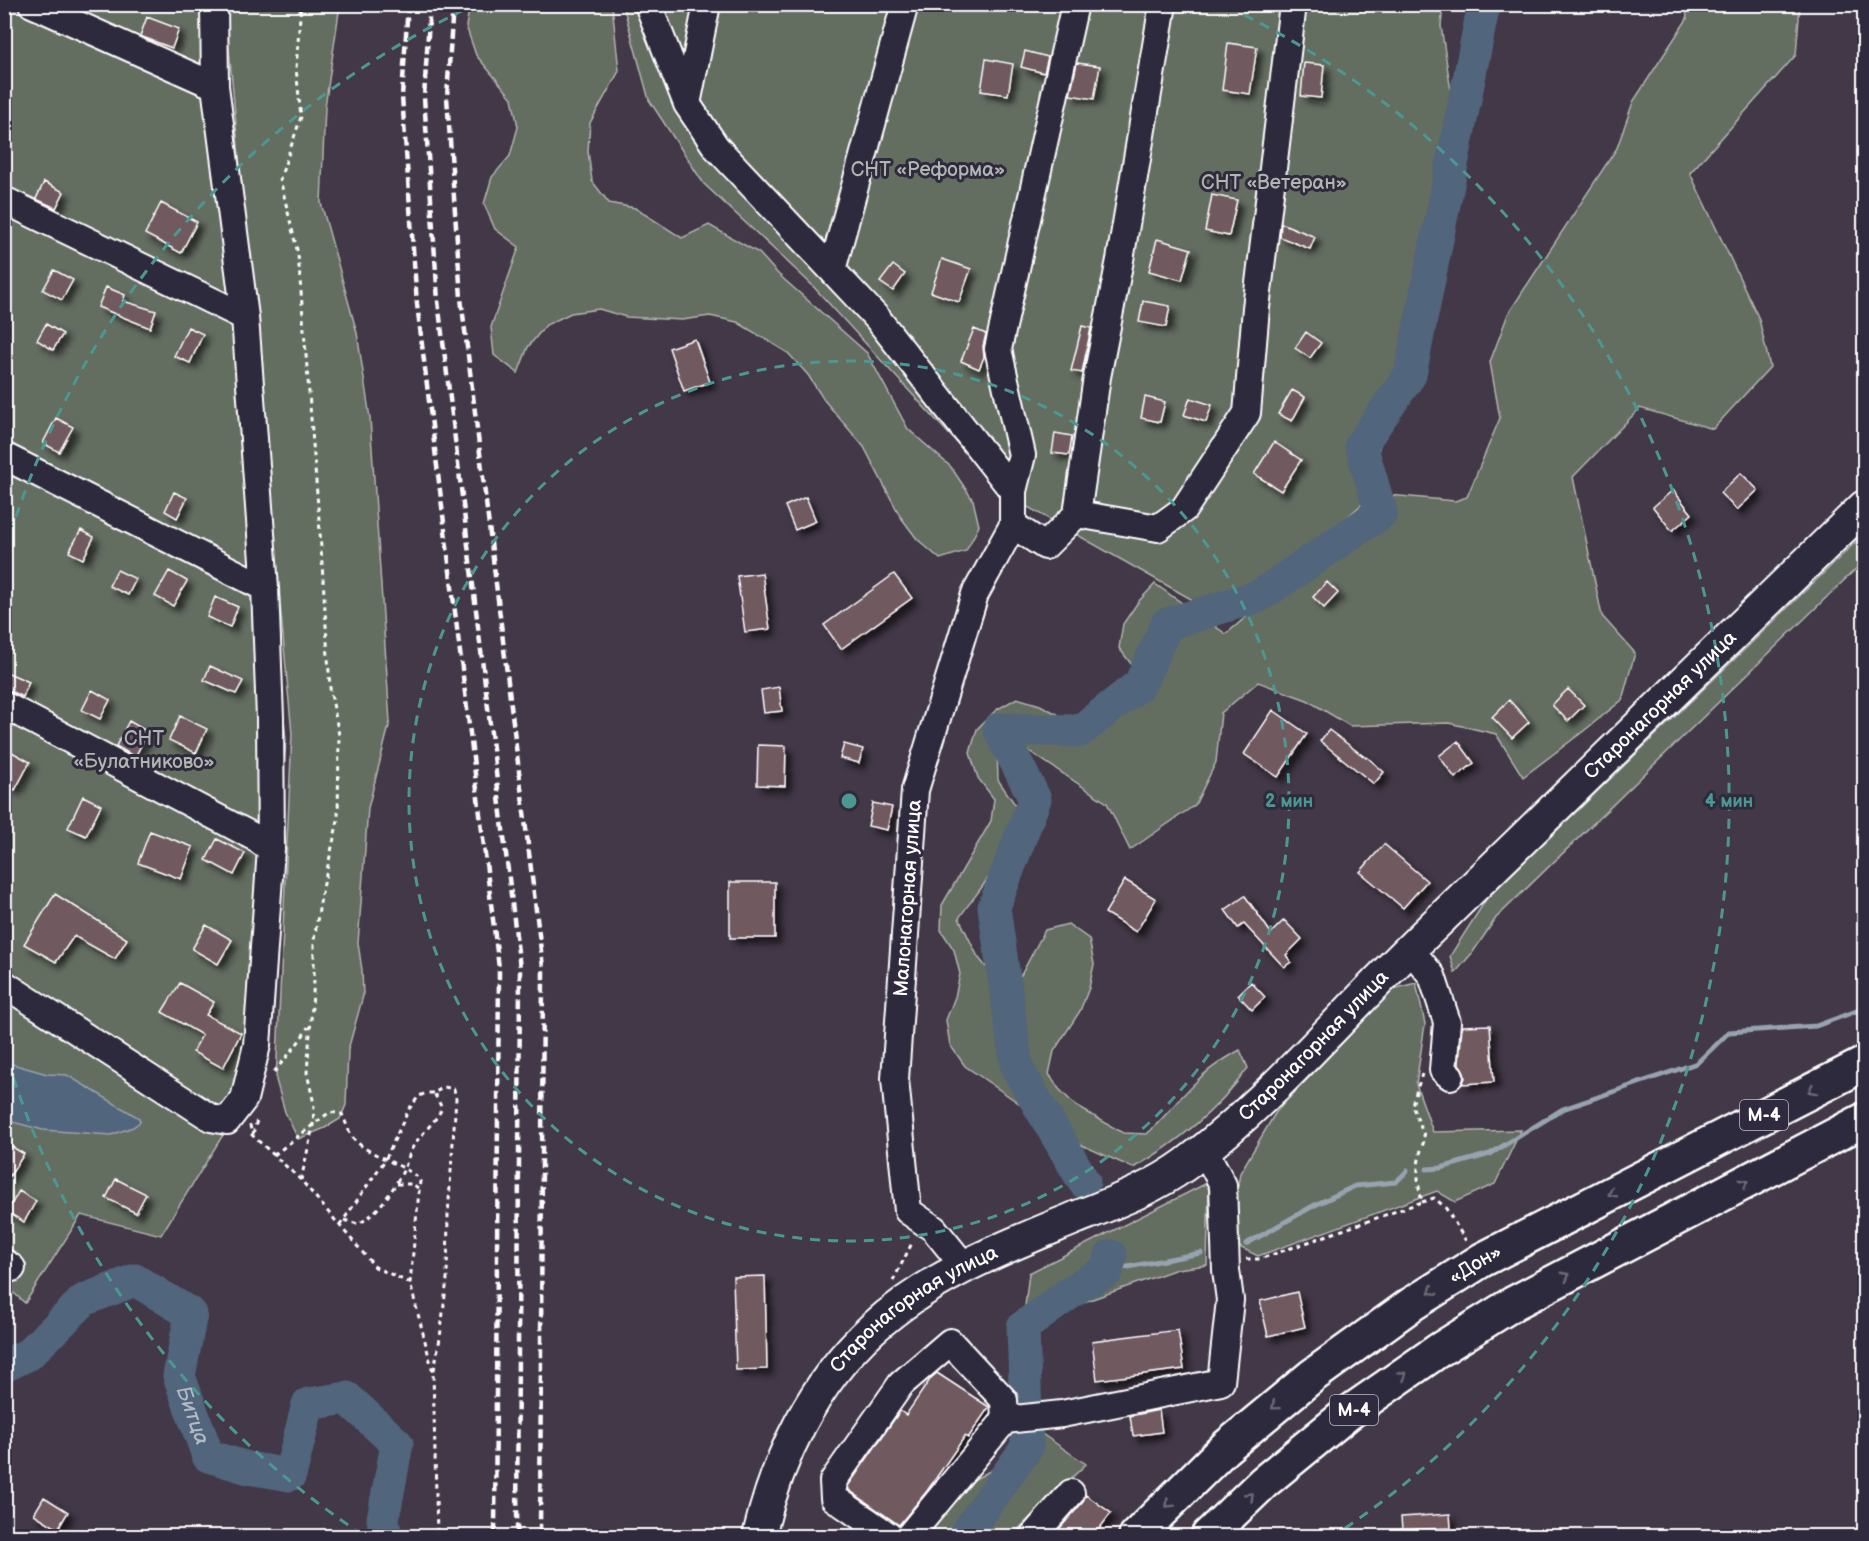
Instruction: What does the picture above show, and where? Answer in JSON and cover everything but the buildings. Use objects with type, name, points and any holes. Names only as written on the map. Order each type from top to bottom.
[{"type":"highway","name":"«Дон»","points":[[1136,1536],[1225,1448],[1312,1376],[1412,1304],[1474,1251],[1864,1064]]},
{"type":"highway","name":"М-4","points":[[1208,1536],[1264,1482],[1347,1414],[1439,1350],[1514,1303],[1864,1120]]},
{"type":"main road","name":"Старонагорная улица","points":[[759,1536],[787,1454],[818,1393],[832,1371],[867,1334],[928,1286],[964,1266],[1162,1181],[1204,1149],[1274,1087],[1410,949],[1864,507]]},
{"type":"street","points":[[32,4],[215,86]]},
{"type":"street","points":[[4,984],[211,1118],[227,1121],[251,1108],[271,849],[270,718],[265,588],[245,317],[215,86],[214,4]]},
{"type":"street","points":[[648,4],[687,104],[716,147],[877,318],[1013,491]]},
{"type":"street","points":[[687,104],[707,4]]},
{"type":"street","points":[[832,270],[905,4]]},
{"type":"street","points":[[1075,4],[998,349],[1022,455],[1013,491],[1012,525],[1045,546],[1077,514],[1097,377],[1120,260],[1163,4]]},
{"type":"street","points":[[1077,514],[1158,528],[1184,509],[1247,413],[1256,308],[1293,4]]},
{"type":"street","points":[[4,200],[245,317]]},
{"type":"street","points":[[4,456],[265,588]]},
{"type":"street","name":"Малонагорная улица","points":[[964,1266],[934,1229],[908,1211],[895,1079],[915,790],[975,594],[1012,525]]},
{"type":"street","points":[[4,705],[254,837],[271,849]]},
{"type":"street","points":[[1410,949],[1431,976],[1447,1022],[1443,1070],[1450,1076]]},
{"type":"street","points":[[1005,1420],[1062,1414],[1221,1382],[1230,1300],[1223,1185],[1204,1149]]},
{"type":"street","points":[[889,1536],[834,1498],[833,1481],[901,1384],[950,1342],[1004,1400],[1005,1420],[909,1536]]},
{"type":"street","points":[[1033,1536],[1071,1493]]},
{"type":"path","points":[[301,4],[296,68],[301,117],[280,179],[298,254],[330,688],[339,735],[338,820],[321,897],[315,940],[309,1026],[307,1073],[314,1104],[313,1126],[301,1180]]},
{"type":"path","points":[[272,1074],[291,1048],[300,1042],[309,1026]]},
{"type":"path","points":[[1422,1202],[1417,1181],[1418,1156],[1425,1138],[1412,1105],[1424,1069]]},
{"type":"path","points":[[340,1225],[385,1160],[409,1109],[418,1096],[434,1093],[444,1087],[454,1089],[456,1098],[448,1215],[447,1279],[440,1338],[433,1372],[437,1536]]},
{"type":"path","points":[[344,1220],[358,1224],[367,1220],[396,1184],[413,1147],[442,1108],[434,1093]]},
{"type":"path","points":[[251,1108],[252,1135]]},
{"type":"path","points":[[251,1108],[252,1135],[301,1180],[375,1267],[410,1283]]},
{"type":"path","points":[[274,1155],[330,1112],[342,1114],[355,1140],[385,1160],[417,1174],[420,1190],[410,1283],[433,1372]]},
{"type":"path","points":[[396,1184],[413,1184],[420,1190]]},
{"type":"path","points":[[1226,1259],[1260,1259],[1434,1198],[1445,1208],[1474,1251]]},
{"type":"path","points":[[893,1282],[908,1250],[925,1222]]},
{"type":"green space","name":"СНТ «Булатниково»","points":[[4,5],[219,5],[286,740],[262,1072],[161,1235],[81,1215],[25,1303],[4,1284]]},
{"type":"green space","points":[[225,5],[340,5],[325,107],[321,203],[357,333],[370,418],[390,722],[368,808],[358,943],[363,996],[348,1050],[346,1105],[340,1119],[298,1139],[285,1112],[276,1080],[292,734]]},
{"type":"green space","points":[[470,5],[612,5],[619,71],[590,123],[588,151],[592,181],[609,203],[635,208],[682,238],[709,225],[759,253],[778,274],[867,353],[908,429],[951,467],[973,500],[979,526],[966,551],[940,559],[917,539],[900,516],[864,447],[824,400],[808,375],[788,353],[737,322],[710,316],[682,320],[626,317],[599,309],[571,313],[546,325],[528,347],[518,373],[494,355],[491,327],[519,247],[495,229],[484,204],[492,177],[510,156],[518,127],[512,98],[476,55],[466,26]]},
{"type":"green space","points":[[623,5],[1443,5],[1441,26],[1463,170],[1362,504],[1230,621],[1003,493],[810,283],[704,184],[649,100]]},
{"type":"green space","points":[[1686,5],[1800,5],[1796,55],[1690,173],[1759,319],[1770,367],[1713,429],[1640,408],[1573,477],[1602,616],[1635,653],[1622,700],[1523,777],[1496,734],[1449,723],[1350,726],[1307,700],[1258,682],[1221,713],[1216,762],[1195,805],[1130,850],[1107,803],[1023,747],[997,748],[998,780],[1019,810],[995,867],[959,918],[978,957],[998,982],[1021,975],[1045,930],[1068,924],[1089,939],[1094,964],[1089,988],[1080,1011],[1054,1051],[1049,1074],[1059,1089],[1076,1106],[1123,1133],[1147,1134],[1202,1076],[1223,1060],[1240,1050],[1248,1068],[1224,1098],[1196,1124],[1181,1137],[1133,1168],[1075,1142],[965,1066],[950,1045],[946,1020],[955,997],[960,974],[954,950],[941,930],[942,905],[991,821],[994,799],[978,778],[970,753],[977,729],[996,710],[1017,698],[1040,705],[1063,717],[1088,718],[1113,712],[1132,695],[1135,669],[1119,648],[1123,624],[1138,602],[1155,584],[1226,634],[1389,495],[1455,501],[1467,497],[1500,418],[1490,362],[1508,314],[1617,148],[1633,102],[1687,19]]},
{"type":"green space","points":[[1864,534],[1864,561],[1496,918],[1473,952],[1455,973],[1450,956],[1487,898]]},
{"type":"green space","points":[[1416,983],[1425,1024],[1416,1084],[1433,1132],[1521,1130],[1495,1184],[1455,1202],[1437,1191],[1258,1256],[1229,1242],[1240,1173],[1276,1112],[1393,989]]},
{"type":"green space","points":[[1209,1182],[1207,1265],[1177,1269],[1059,1311],[1025,1306],[1029,1273]]},
{"type":"green space","points":[[1042,1434],[1086,1464],[1011,1536],[918,1536],[968,1483],[1004,1463]]},
{"type":"water","points":[[5,1062],[47,1074],[67,1075],[139,1118],[140,1122],[111,1135],[43,1130],[5,1120]]},
{"type":"waterway","points":[[1084,1182],[1017,1068],[994,907],[1035,799],[999,729],[1080,731],[1140,684],[1167,624],[1259,596],[1381,513],[1361,445],[1410,375],[1484,4]]},
{"type":"waterway","points":[[1427,1169],[1441,1168],[1490,1154],[1563,1109],[1697,1063],[1729,1032],[1816,1026],[1862,1009]]},
{"type":"waterway","points":[[1246,1244],[1313,1206],[1355,1186],[1396,1182],[1407,1171]]},
{"type":"waterway","points":[[1107,1271],[1201,1253]]},
{"type":"waterway","points":[[964,1536],[1027,1447],[1023,1327],[1084,1283],[1107,1271],[1111,1256]]},
{"type":"waterway","name":"Битца","points":[[4,1366],[29,1354],[84,1300],[135,1280],[191,1314],[179,1376],[208,1456],[248,1468],[290,1475],[308,1404],[347,1398],[397,1444],[383,1519],[386,1536]]},
{"type":"railway","points":[[408,4],[402,96],[417,304],[499,968],[495,1536]]},
{"type":"railway","points":[[430,4],[424,97],[438,301],[520,968],[517,1536]]},
{"type":"railway","points":[[453,4],[447,97],[461,298],[543,967],[540,1536]]},
{"type":"park label","name":"СНТ «Реформа»","points":[[928,170]]},
{"type":"park label","name":"СНТ «Ветеран»","points":[[1274,183]]}]
